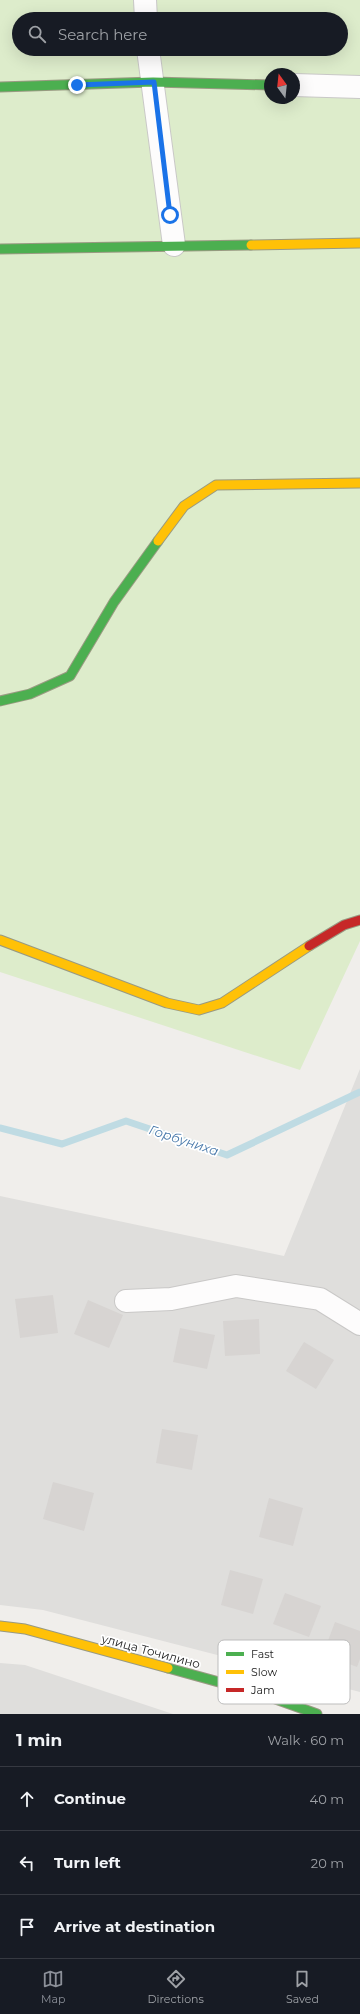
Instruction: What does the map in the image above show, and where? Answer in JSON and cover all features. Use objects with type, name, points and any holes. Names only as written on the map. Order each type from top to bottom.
[{"type":"street","points":[[145,0],[146,12]]},
{"type":"street","points":[[149,56],[154,82],[174,245]]},
{"type":"street","points":[[0,87],[154,82],[264,85]]},
{"type":"street","points":[[300,85],[360,87]]},
{"type":"street","points":[[0,249],[360,243]]},
{"type":"street","points":[[0,701],[30,694],[70,676],[114,602],[184,506],[216,486],[360,483]]},
{"type":"street","points":[[0,940],[167,1003],[199,1010],[222,1003],[281,963],[344,925],[360,920]]},
{"type":"street","points":[[126,1301],[171,1299],[236,1286],[320,1299],[360,1324]]},
{"type":"street","name":"улица Точилино","points":[[0,1626],[25,1629],[218,1682]]},
{"type":"street","name":"улица Точилино","points":[[289,1704],[317,1714]]},
{"type":"shaded area","points":[[360,1069],[360,1692],[350,1689],[350,1640],[218,1640],[218,1655],[43,1610],[0,1605],[0,1196],[284,1256]]},
{"type":"shaded area","points":[[0,1663],[25,1665],[173,1714],[0,1714]]},
{"type":"green space","points":[[0,0],[360,0],[360,941],[300,1070],[0,972]]},
{"type":"building","points":[[53,1295],[58,1333],[20,1338],[15,1299]]},
{"type":"building","points":[[88,1300],[123,1315],[109,1348],[74,1334]]},
{"type":"building","points":[[259,1319],[260,1354],[225,1356],[223,1321]]},
{"type":"building","points":[[180,1328],[215,1335],[207,1369],[173,1362]]},
{"type":"building","points":[[304,1342],[334,1360],[316,1389],[286,1371]]},
{"type":"building","points":[[162,1429],[198,1435],[192,1470],[156,1463]]},
{"type":"building","points":[[53,1482],[94,1493],[84,1531],[43,1519]]},
{"type":"building","points":[[269,1498],[303,1508],[293,1546],[259,1537]]},
{"type":"building","points":[[230,1570],[263,1579],[253,1614],[221,1605]]},
{"type":"building","points":[[285,1593],[321,1606],[309,1637],[273,1624]]},
{"type":"building","points":[[335,1622],[360,1631],[360,1659],[357,1667],[350,1664],[350,1640],[328,1640]]},
{"type":"waterway","name":"Горбуниха","points":[[0,1128],[62,1144],[126,1121],[227,1155],[360,1092]]},
{"type":"traffic: fast","points":[[0,87],[153,82],[264,85]]},
{"type":"traffic: fast","points":[[0,249],[251,245]]},
{"type":"traffic: fast","points":[[0,701],[30,694],[70,676],[114,602],[158,541]]},
{"type":"traffic: fast","points":[[168,1668],[218,1682]]},
{"type":"traffic: fast","points":[[289,1704],[317,1714]]},
{"type":"traffic: slow","points":[[251,245],[360,243]]},
{"type":"traffic: slow","points":[[158,541],[184,506],[216,485],[360,483]]},
{"type":"traffic: slow","points":[[0,940],[167,1003],[199,1010],[222,1003],[309,946]]},
{"type":"traffic: slow","points":[[0,1626],[25,1629],[168,1668]]},
{"type":"traffic: jam","points":[[309,946],[344,925],[360,920]]},
{"type":"route","points":[[77,85],[154,82],[170,215]]}]
